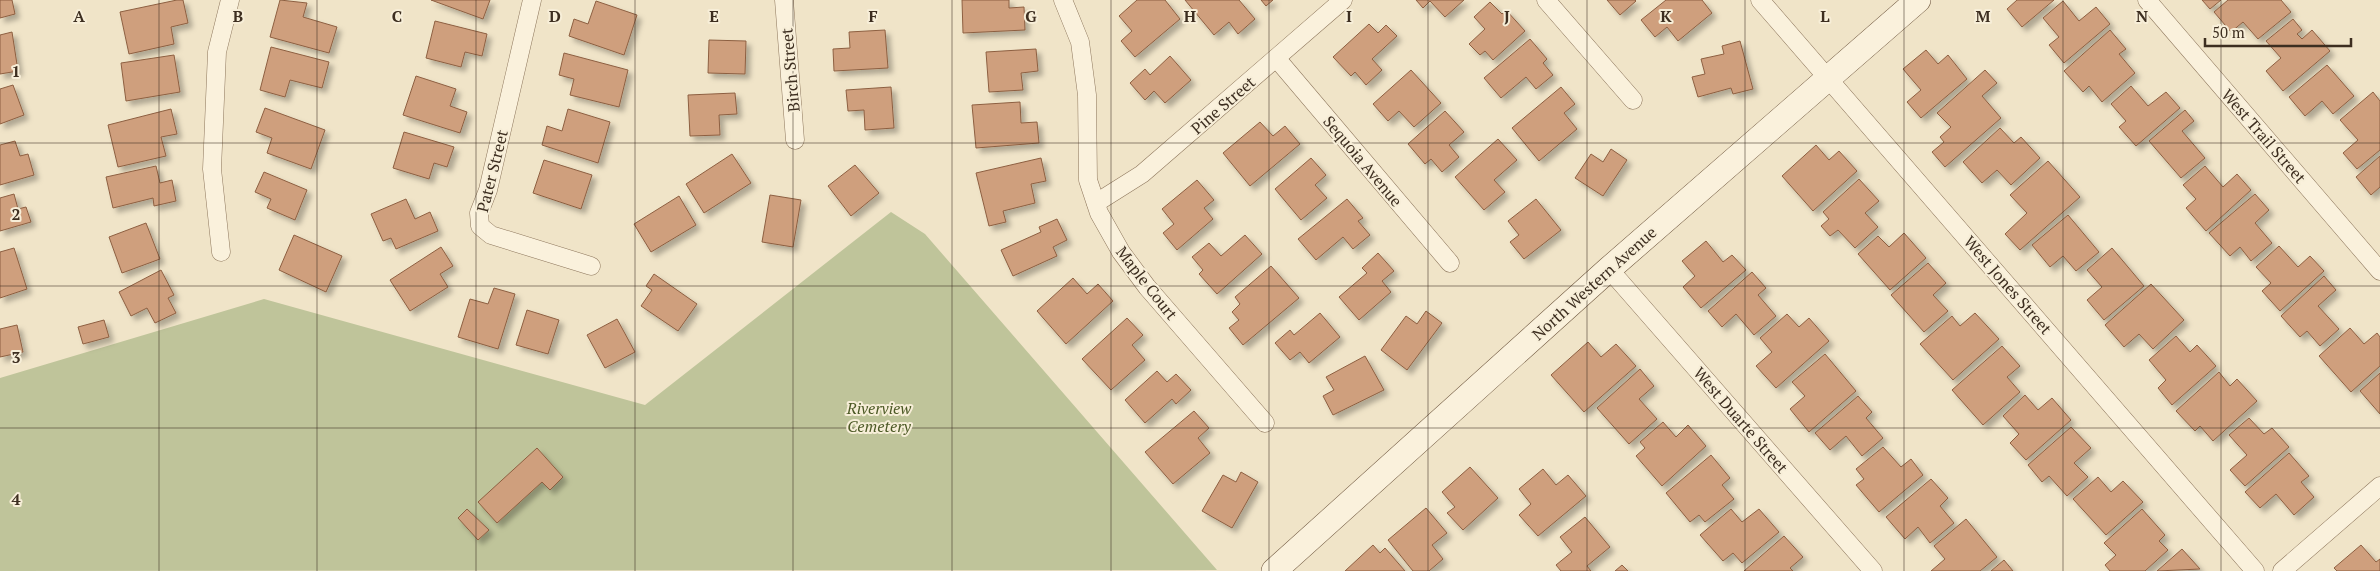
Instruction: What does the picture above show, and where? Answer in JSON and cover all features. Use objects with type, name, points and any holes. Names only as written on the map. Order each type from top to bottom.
[{"type":"main road","name":"North Western Avenue","points":[[1274,571],[1609,269],[1918,0]]},
{"type":"street","points":[[222,252],[212,169],[216,52],[230,0]]},
{"type":"street","name":"Pater Street","points":[[532,0],[488,190],[480,213],[480,226],[491,235],[591,266]]},
{"type":"street","name":"Birch Street","points":[[784,0],[795,140]]},
{"type":"street","name":"Maple Court","points":[[1064,0],[1080,42],[1087,95],[1088,180],[1096,203],[1120,252],[1265,423]]},
{"type":"street","name":"Pine Street","points":[[1096,203],[1142,174],[1344,0]]},
{"type":"street","points":[[1546,0],[1633,100]]},
{"type":"street","name":"West Jones Street","points":[[1760,0],[2255,571]]},
{"type":"street","name":"West Trail Street","points":[[2147,0],[2380,272]]},
{"type":"street","name":"Sequoia Avenue","points":[[1277,59],[1450,263]]},
{"type":"street","name":"West Duarte Street","points":[[1609,269],[1873,571]]},
{"type":"street","points":[[2282,571],[2380,486]]},
{"type":"green space","name":"Riverview Cemetery","points":[[891,212],[925,234],[1217,570],[0,571],[0,378],[264,299],[645,405]]},
{"type":"building","points":[[0,0],[12,0],[15,14],[0,18]]},
{"type":"building","points":[[183,0],[188,23],[171,27],[174,44],[129,54],[120,12]]},
{"type":"building","points":[[280,0],[307,3],[303,17],[337,27],[329,53],[270,37]]},
{"type":"building","points":[[431,0],[490,0],[483,19]]},
{"type":"building","points":[[962,0],[1009,0],[1009,8],[1024,7],[1025,30],[963,33]]},
{"type":"building","points":[[1137,0],[1165,0],[1180,19],[1135,57],[1121,41],[1132,31],[1119,16]]},
{"type":"building","points":[[1185,0],[1239,0],[1255,19],[1238,34],[1229,22],[1214,35]]},
{"type":"building","points":[[1261,0],[1273,0],[1266,6]]},
{"type":"building","points":[[1416,0],[1464,0],[1445,17],[1430,1],[1423,8]]},
{"type":"building","points":[[1607,0],[1635,0],[1636,1],[1620,15]]},
{"type":"building","points":[[1666,0],[1702,0],[1712,13],[1678,41],[1667,27],[1655,37],[1641,20]]},
{"type":"building","points":[[2017,0],[2054,0],[2022,27],[2007,9]]},
{"type":"building","points":[[2202,0],[2221,0],[2210,9]]},
{"type":"building","points":[[2228,0],[2281,0],[2291,12],[2258,39],[2243,22],[2231,32],[2214,12]]},
{"type":"building","points":[[596,1],[637,15],[624,55],[569,36],[574,19],[588,24]]},
{"type":"building","points":[[2063,1],[2079,21],[2096,7],[2110,24],[2064,63],[2049,45],[2059,37],[2043,18]]},
{"type":"building","points":[[1490,2],[1502,14],[1506,10],[1525,31],[1493,60],[1485,51],[1480,55],[1469,44],[1485,29],[1474,17]]},
{"type":"building","points":[[2293,19],[2302,30],[2297,34],[2302,39],[2312,30],[2330,51],[2283,91],[2266,71],[2281,58],[2266,41]]},
{"type":"building","points":[[435,21],[487,34],[482,56],[465,52],[461,67],[426,58]]},
{"type":"building","points":[[1369,24],[1378,33],[1386,25],[1397,36],[1372,59],[1382,70],[1366,85],[1355,72],[1351,76],[1333,57]]},
{"type":"building","points":[[885,30],[888,68],[834,71],[833,49],[850,48],[849,32]]},
{"type":"building","points":[[2110,30],[2126,49],[2119,54],[2135,73],[2102,102],[2089,86],[2083,92],[2064,71]]},
{"type":"building","points":[[12,32],[18,71],[0,74],[0,35]]},
{"type":"building","points":[[1530,39],[1547,59],[1543,63],[1553,75],[1536,89],[1526,77],[1501,98],[1484,78]]},
{"type":"building","points":[[709,40],[746,41],[745,74],[708,73]]},
{"type":"building","points":[[1740,41],[1753,89],[1733,94],[1731,88],[1698,97],[1692,77],[1705,74],[1701,59],[1724,54],[1722,46]]},
{"type":"building","points":[[271,47],[329,62],[322,88],[290,80],[285,97],[260,90]]},
{"type":"building","points":[[1036,49],[1038,71],[1021,73],[1023,90],[989,92],[986,52]]},
{"type":"building","points":[[1926,50],[1938,64],[1948,55],[1967,79],[1921,118],[1907,102],[1921,90],[1903,69]]},
{"type":"building","points":[[564,53],[628,70],[619,107],[570,95],[574,79],[559,75]]},
{"type":"building","points":[[174,55],[180,92],[126,101],[121,63]]},
{"type":"building","points":[[1170,56],[1191,80],[1165,103],[1154,91],[1145,100],[1130,83],[1145,69],[1150,75]]},
{"type":"building","points":[[2327,65],[2354,96],[2333,114],[2322,101],[2305,116],[2289,97]]},
{"type":"building","points":[[1411,70],[1441,103],[1414,127],[1399,111],[1388,121],[1373,104]]},
{"type":"building","points":[[1985,70],[1997,83],[1982,96],[2001,118],[1945,167],[1932,152],[1944,142],[1940,137],[1951,127],[1937,113]]},
{"type":"building","points":[[416,76],[456,89],[450,106],[467,112],[460,133],[403,115]]},
{"type":"building","points":[[13,85],[24,115],[0,124],[0,89]]},
{"type":"building","points":[[2131,86],[2148,106],[2166,92],[2180,108],[2136,146],[2119,127],[2126,121],[2111,104]]},
{"type":"building","points":[[891,87],[894,128],[865,130],[864,110],[848,111],[846,90]]},
{"type":"building","points":[[1561,87],[1575,104],[1564,113],[1577,129],[1539,161],[1512,128]]},
{"type":"building","points":[[2373,92],[2380,101],[2380,150],[2357,169],[2343,153],[2358,140],[2340,120]]},
{"type":"building","points":[[735,93],[737,114],[719,115],[720,135],[690,136],[688,95]]},
{"type":"building","points":[[1020,102],[1021,123],[1037,122],[1039,143],[976,148],[972,105]]},
{"type":"building","points":[[265,108],[325,130],[311,169],[267,153],[272,138],[256,132]]},
{"type":"building","points":[[171,109],[177,134],[161,137],[166,156],[118,167],[108,125]]},
{"type":"building","points":[[568,109],[610,122],[598,163],[542,145],[547,126],[562,131]]},
{"type":"building","points":[[2185,110],[2194,121],[2182,131],[2205,158],[2181,178],[2149,141]]},
{"type":"building","points":[[1445,111],[1464,132],[1449,145],[1459,157],[1442,172],[1431,159],[1425,164],[1408,144]]},
{"type":"building","points":[[1260,122],[1273,136],[1285,126],[1300,144],[1250,186],[1223,153]]},
{"type":"building","points":[[2000,128],[2014,143],[2021,137],[2040,158],[2011,185],[1997,170],[1982,183],[1963,162]]},
{"type":"building","points":[[404,132],[454,147],[447,167],[434,163],[429,179],[393,168]]},
{"type":"building","points":[[1498,139],[1517,160],[1494,180],[1505,192],[1484,210],[1455,177]]},
{"type":"building","points":[[15,141],[20,156],[28,154],[34,175],[0,185],[0,145]]},
{"type":"building","points":[[1816,145],[1829,160],[1839,151],[1857,171],[1813,211],[1782,176]]},
{"type":"building","points":[[1611,149],[1627,160],[1603,196],[1575,178],[1591,154],[1603,162]]},
{"type":"building","points":[[732,154],[751,183],[704,213],[686,184]]},
{"type":"building","points":[[2380,156],[2380,187],[2371,195],[2356,177]]},
{"type":"building","points":[[1041,158],[1046,181],[1031,184],[1035,203],[1003,211],[1006,222],[989,226],[976,173]]},
{"type":"building","points":[[1311,158],[1326,175],[1315,185],[1327,198],[1301,220],[1275,189]]},
{"type":"building","points":[[544,160],[592,175],[581,209],[533,193]]},
{"type":"building","points":[[2048,161],[2080,197],[2020,250],[2005,234],[2027,213],[2010,195]]},
{"type":"building","points":[[855,165],[879,193],[851,216],[828,186]]},
{"type":"building","points":[[156,166],[160,183],[172,180],[176,201],[154,206],[153,198],[113,208],[106,177]]},
{"type":"building","points":[[2205,166],[2223,187],[2237,174],[2251,190],[2206,231],[2186,208],[2196,199],[2183,185]]},
{"type":"building","points":[[264,172],[307,190],[295,220],[267,208],[271,199],[255,192]]},
{"type":"building","points":[[1859,179],[1879,201],[1865,213],[1878,227],[1855,248],[1838,230],[1830,236],[1821,226],[1829,219],[1823,212]]},
{"type":"building","points":[[1197,180],[1214,200],[1204,208],[1213,219],[1177,250],[1163,233],[1174,224],[1162,209]]},
{"type":"building","points":[[14,194],[18,209],[26,207],[31,222],[0,231],[0,198]]},
{"type":"building","points":[[2255,194],[2269,210],[2255,223],[2272,243],[2251,261],[2240,247],[2230,256],[2209,233]]},
{"type":"building","points":[[770,195],[801,200],[793,247],[762,242]]},
{"type":"building","points":[[679,196],[696,225],[651,252],[634,224]]},
{"type":"building","points":[[406,199],[415,219],[430,212],[438,231],[396,249],[391,238],[383,241],[371,214]]},
{"type":"building","points":[[1347,199],[1363,218],[1358,221],[1370,235],[1353,249],[1343,237],[1316,260],[1298,239]]},
{"type":"building","points":[[1536,199],[1561,230],[1524,259],[1510,242],[1519,235],[1508,221]]},
{"type":"building","points":[[2068,215],[2099,252],[2076,271],[2063,256],[2050,267],[2032,245]]},
{"type":"building","points":[[1057,219],[1067,240],[1053,247],[1057,256],[1013,276],[1001,250],[1041,232],[1039,227]]},
{"type":"building","points":[[146,223],[160,259],[122,273],[109,237]]},
{"type":"building","points":[[1904,233],[1926,258],[1890,290],[1858,254],[1878,236],[1889,247]]},
{"type":"building","points":[[294,235],[342,256],[326,292],[279,270]]},
{"type":"building","points":[[1245,235],[1262,254],[1217,294],[1199,274],[1203,270],[1192,257],[1209,243],[1221,256]]},
{"type":"building","points":[[1706,241],[1723,262],[1732,255],[1746,270],[1701,308],[1683,287],[1695,276],[1682,261]]},
{"type":"building","points":[[2279,246],[2298,267],[2310,256],[2324,271],[2280,311],[2262,291],[2271,283],[2256,267]]},
{"type":"building","points":[[441,247],[453,266],[440,274],[448,287],[410,311],[390,280]]},
{"type":"building","points":[[14,248],[27,289],[0,298],[0,252]]},
{"type":"building","points":[[2112,248],[2144,286],[2104,320],[2087,300],[2102,287],[2087,270]]},
{"type":"building","points":[[1378,253],[1394,271],[1382,281],[1391,292],[1359,320],[1339,297],[1367,273],[1362,268]]},
{"type":"building","points":[[1928,263],[1946,283],[1933,295],[1948,311],[1924,332],[1891,295]]},
{"type":"building","points":[[1271,266],[1299,298],[1243,345],[1229,328],[1239,320],[1232,312],[1240,304],[1235,297]]},
{"type":"building","points":[[161,270],[174,295],[168,298],[176,313],[155,323],[147,308],[131,316],[119,292]]},
{"type":"building","points":[[1752,272],[1766,288],[1758,295],[1776,316],[1754,335],[1736,314],[1722,327],[1708,311]]},
{"type":"building","points":[[654,274],[697,304],[678,331],[641,306],[652,290],[646,286]]},
{"type":"building","points":[[2324,276],[2336,290],[2318,306],[2339,329],[2320,346],[2307,331],[2300,337],[2281,316]]},
{"type":"building","points":[[1073,278],[1087,294],[1098,284],[1113,301],[1066,344],[1037,311]]},
{"type":"building","points":[[2151,284],[2184,320],[2153,349],[2139,334],[2124,347],[2105,325]]},
{"type":"building","points":[[494,288],[515,294],[498,349],[458,337],[470,299],[488,304]]},
{"type":"building","points":[[527,310],[559,320],[548,354],[516,345]]},
{"type":"building","points":[[1426,311],[1442,323],[1407,370],[1381,350],[1406,316],[1417,324]]},
{"type":"building","points":[[1320,313],[1340,337],[1309,363],[1300,352],[1290,360],[1275,343],[1290,330],[1294,335]]},
{"type":"building","points":[[1975,313],[1999,339],[1953,380],[1920,344],[1952,316],[1960,326]]},
{"type":"building","points":[[1787,314],[1799,327],[1809,318],[1829,341],[1776,388],[1756,366],[1772,352],[1760,338]]},
{"type":"building","points":[[1127,318],[1143,335],[1132,345],[1145,360],[1111,390],[1082,359]]},
{"type":"building","points":[[617,319],[635,352],[605,368],[587,335]]},
{"type":"building","points":[[104,320],[109,337],[83,344],[78,327]]},
{"type":"building","points":[[17,325],[23,352],[0,357],[0,329]]},
{"type":"building","points":[[2350,328],[2364,344],[2377,333],[2380,337],[2380,366],[2351,392],[2319,356]]},
{"type":"building","points":[[2176,336],[2190,352],[2197,345],[2216,366],[2172,405],[2158,388],[2166,380],[2149,360]]},
{"type":"building","points":[[1588,342],[1601,357],[1616,344],[1636,366],[1584,412],[1551,375]]},
{"type":"building","points":[[2002,346],[2020,366],[2007,377],[2020,392],[1983,425],[1952,390]]},
{"type":"building","points":[[1825,354],[1856,391],[1809,432],[1790,409],[1805,396],[1792,382]]},
{"type":"building","points":[[1365,356],[1384,390],[1333,415],[1323,396],[1334,390],[1326,377]]},
{"type":"building","points":[[1640,369],[1654,386],[1639,399],[1657,419],[1629,444],[1597,408]]},
{"type":"building","points":[[1157,371],[1167,382],[1176,374],[1191,390],[1176,404],[1172,399],[1145,423],[1125,400]]},
{"type":"building","points":[[2219,372],[2230,386],[2237,379],[2257,401],[2213,441],[2200,426],[2195,431],[2176,411]]},
{"type":"building","points":[[2380,373],[2380,414],[2360,391]]},
{"type":"building","points":[[2025,395],[2038,410],[2052,398],[2071,420],[2026,460],[2010,443],[2019,434],[2003,416]]},
{"type":"building","points":[[1858,396],[1872,412],[1866,418],[1883,438],[1862,456],[1846,436],[1830,450],[1815,433]]},
{"type":"building","points":[[1194,411],[1209,428],[1198,438],[1210,453],[1173,484],[1145,452]]},
{"type":"building","points":[[2249,418],[2264,434],[2272,428],[2289,447],[2245,486],[2230,470],[2247,455],[2229,435]]},
{"type":"building","points":[[1663,422],[1676,437],[1688,425],[1706,446],[1662,486],[1636,456],[1645,448],[1640,442]]},
{"type":"building","points":[[2071,427],[2091,448],[2074,463],[2088,477],[2067,496],[2049,476],[2042,482],[2028,465]]},
{"type":"building","points":[[1883,447],[1901,467],[1911,459],[1923,475],[1879,512],[1856,485],[1864,479],[1856,469]]},
{"type":"building","points":[[537,448],[563,477],[550,490],[542,482],[497,523],[478,502]]},
{"type":"building","points":[[2289,453],[2309,476],[2301,482],[2314,497],[2294,515],[2276,494],[2260,508],[2245,492]]},
{"type":"building","points":[[1711,455],[1730,478],[1722,485],[1734,499],[1705,522],[1699,515],[1690,522],[1666,493]]},
{"type":"building","points":[[1470,467],[1498,498],[1463,530],[1447,513],[1455,507],[1442,492]]},
{"type":"building","points":[[1543,469],[1556,485],[1568,475],[1586,496],[1538,536],[1519,515],[1531,504],[1519,489]]},
{"type":"building","points":[[1241,472],[1258,482],[1232,528],[1202,511],[1223,475],[1236,482]]},
{"type":"building","points":[[2098,477],[2111,492],[2123,481],[2143,502],[2106,535],[2073,499]]},
{"type":"building","points":[[1931,479],[1948,498],[1940,506],[1954,523],[1930,543],[1918,527],[1905,539],[1886,517]]},
{"type":"building","points":[[1426,508],[1447,533],[1432,545],[1443,559],[1429,571],[1413,571],[1388,540]]},
{"type":"building","points":[[467,509],[489,530],[478,540],[458,518]]},
{"type":"building","points":[[1731,509],[1742,522],[1759,509],[1779,532],[1742,563],[1733,553],[1723,561],[1700,535]]},
{"type":"building","points":[[2142,509],[2165,535],[2159,541],[2168,550],[2145,571],[2110,571],[2105,565],[2116,555],[2104,543]]},
{"type":"building","points":[[1585,517],[1610,547],[1587,566],[1591,571],[1561,571],[1556,565],[1572,552],[1560,537]]},
{"type":"building","points":[[1966,519],[1997,557],[1980,571],[1931,571],[1945,559],[1934,546]]},
{"type":"building","points":[[1784,536],[1803,557],[1790,568],[1793,571],[1744,571]]},
{"type":"building","points":[[1373,545],[1380,553],[1385,548],[1405,571],[1345,571]]},
{"type":"building","points":[[2361,545],[2376,562],[2380,559],[2380,571],[2337,571],[2334,568]]},
{"type":"building","points":[[2182,549],[2200,569],[2157,571]]},
{"type":"building","points":[[2004,560],[2013,571],[1991,571]]},
{"type":"building","points":[[1622,565],[1628,571],[1615,571]]}]
